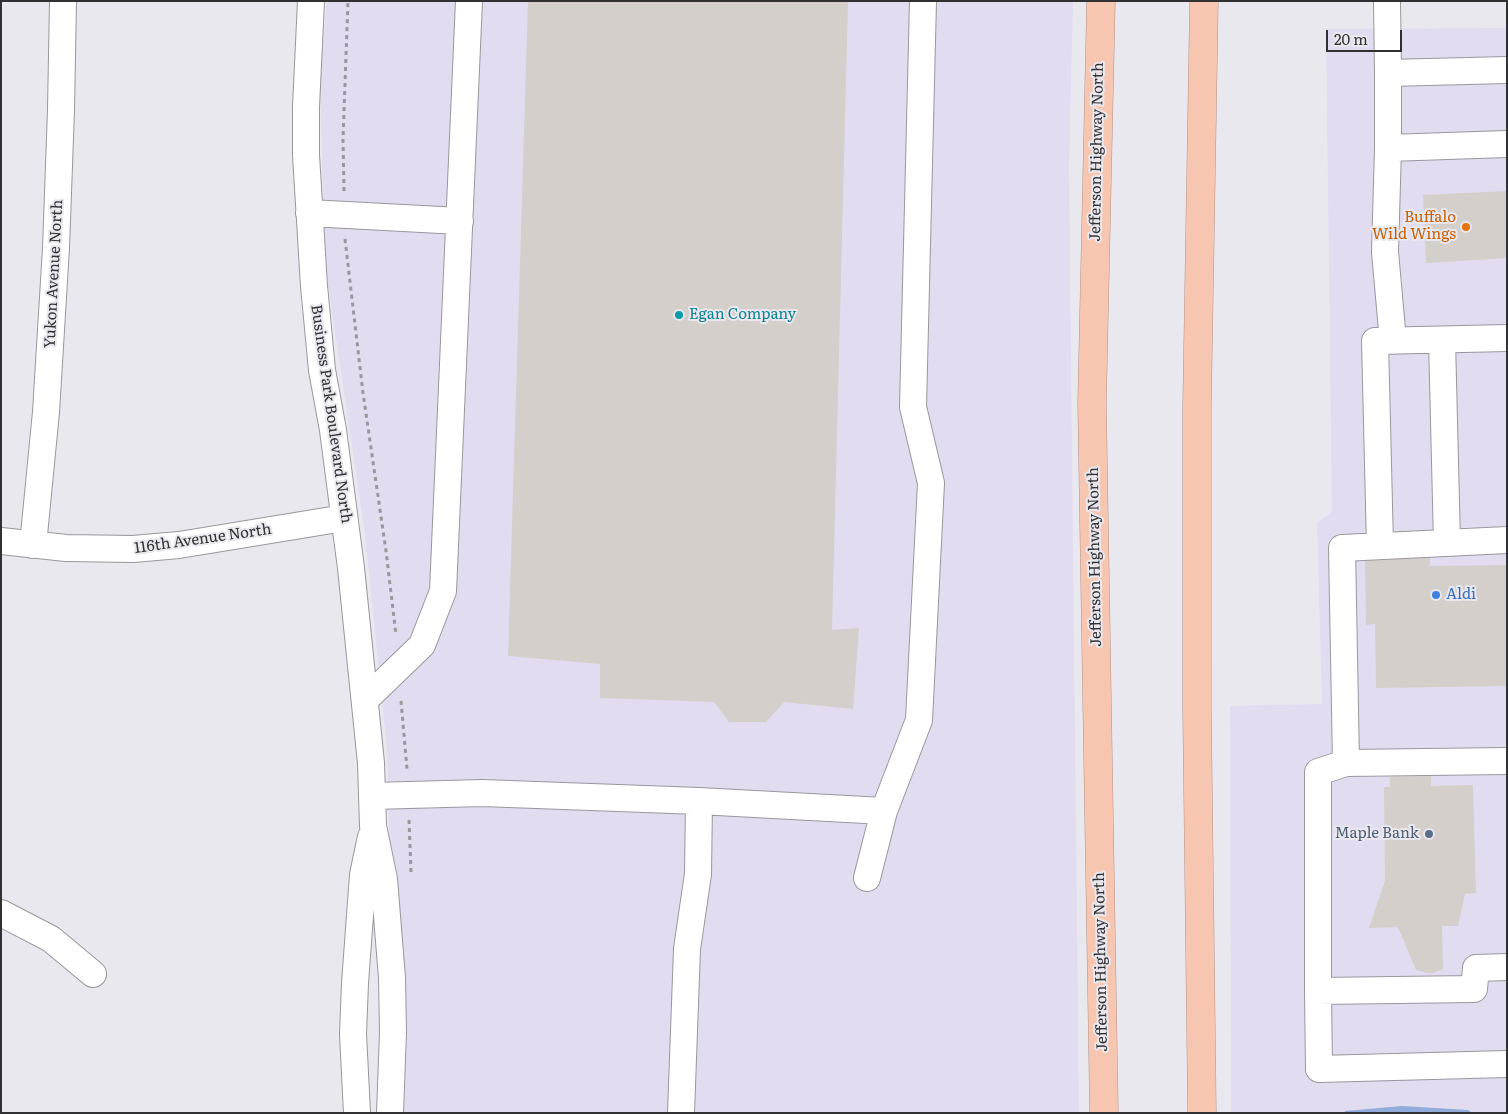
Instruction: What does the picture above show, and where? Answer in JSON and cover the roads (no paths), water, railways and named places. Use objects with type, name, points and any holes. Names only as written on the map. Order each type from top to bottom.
[{"type":"highway","name":"Jefferson Highway North","points":[[1100,1],[1092,403],[1104,1113]]},
{"type":"highway","points":[[1202,1113],[1197,710],[1196,405],[1204,1]]},
{"type":"street","name":"Yukon Avenue North","points":[[33,546],[46,412],[56,248],[63,1]]},
{"type":"street","name":"Business Park Boulevard North","points":[[311,1],[306,107],[309,213],[322,370],[351,568],[365,700],[371,763],[373,826],[384,879],[392,978],[393,1032],[390,1113]]},
{"type":"street","points":[[365,700],[422,644],[443,591],[469,1]]},
{"type":"street","points":[[867,878],[884,811],[919,720],[931,483],[913,407],[923,1]]},
{"type":"street","points":[[1387,1],[1388,148],[1385,252],[1393,341]]},
{"type":"street","points":[[1388,73],[1507,70]]},
{"type":"street","points":[[1388,148],[1507,144]]},
{"type":"street","points":[[309,213],[460,221]]},
{"type":"street","points":[[1380,546],[1375,341],[1507,338]]},
{"type":"street","points":[[1442,340],[1447,543]]},
{"type":"street","name":"116th Avenue North","points":[[1,541],[33,546],[132,549],[170,546],[344,518]]},
{"type":"street","points":[[1346,763],[1342,548],[1507,540]]},
{"type":"street","points":[[1507,761],[1346,763],[1318,772],[1319,1068],[1507,1064]]},
{"type":"street","points":[[372,796],[482,793],[884,811]]},
{"type":"street","points":[[682,1113],[687,950],[698,874],[699,802]]},
{"type":"street","name":"Business Park Boulevard North","points":[[357,1113],[353,1034],[354,983],[363,875],[373,826]]},
{"type":"street","points":[[1,914],[51,939],[93,974]]},
{"type":"street","points":[[1318,991],[1474,989],[1476,968],[1507,966]]},
{"type":"water","points":[[1402,1106],[1468,1110],[1472,1113],[1344,1113],[1345,1111]]},
{"type":"place","name":"Buffalo Wild Wings","points":[[1466,227]]},
{"type":"place","name":"Egan Company","points":[[679,315]]},
{"type":"place","name":"Aldi","points":[[1436,595]]},
{"type":"place","name":"Maple Bank","points":[[1429,834]]}]
